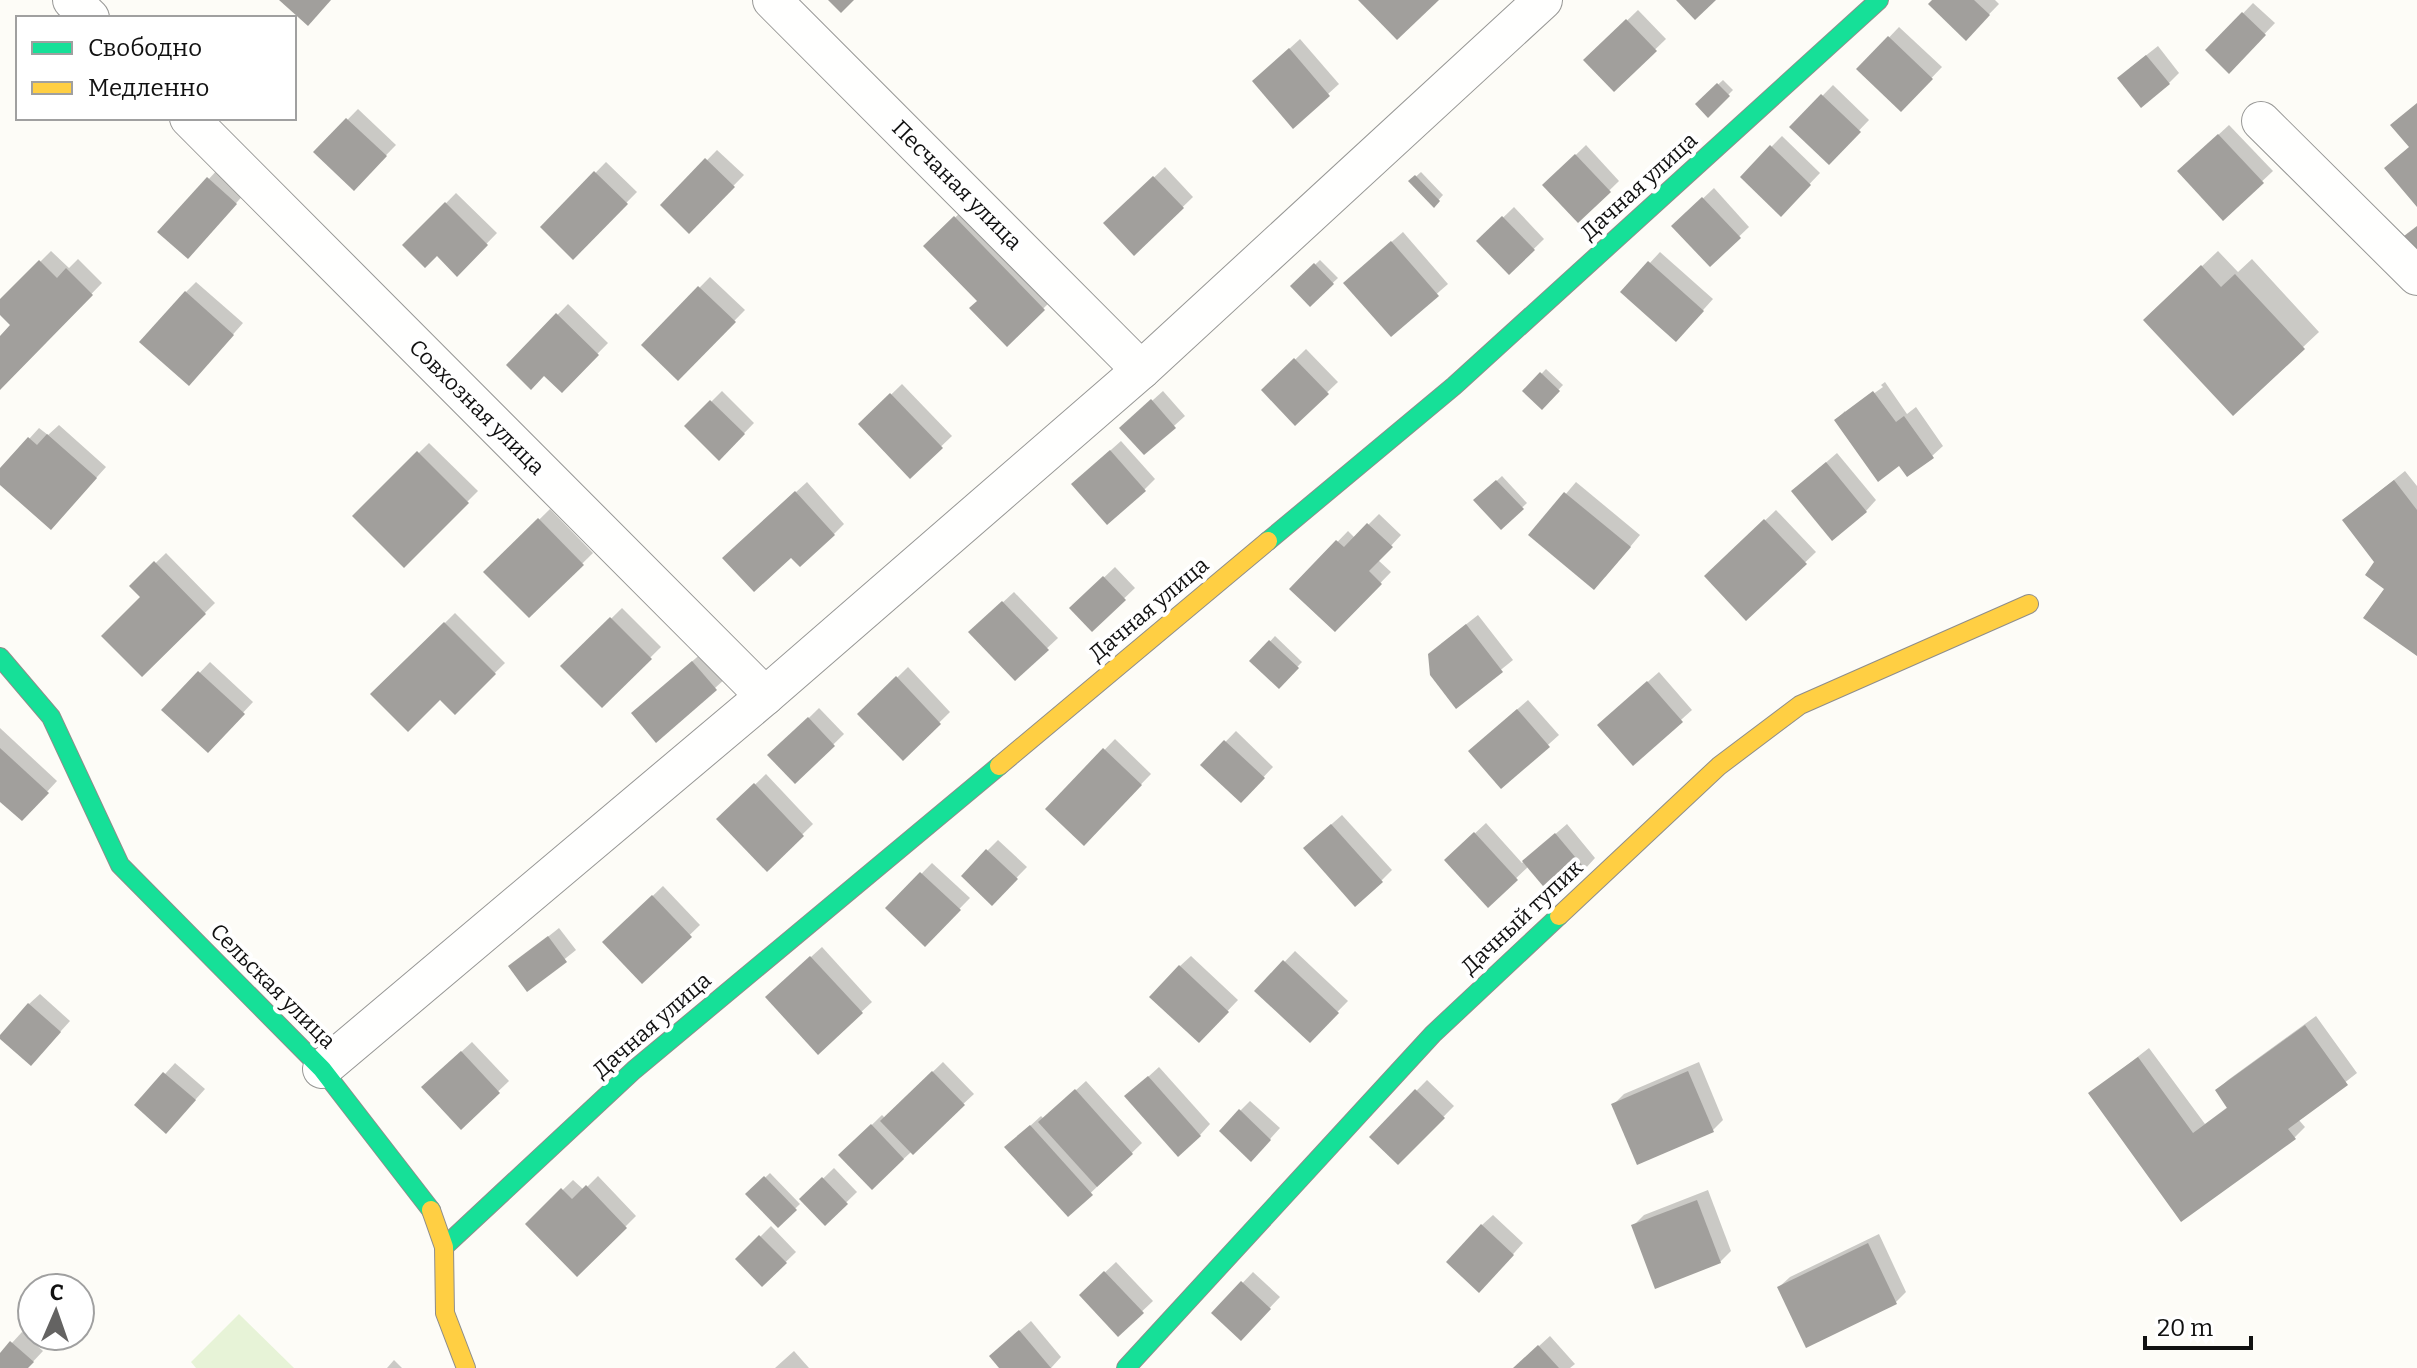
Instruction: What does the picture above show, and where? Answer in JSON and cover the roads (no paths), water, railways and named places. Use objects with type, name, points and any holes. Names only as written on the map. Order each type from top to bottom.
[{"type":"street","points":[[72,0],[88,16]]},
{"type":"street","name":"Песчаная улица","points":[[772,0],[1141,370]]},
{"type":"street","name":"Дачная улица","points":[[444,1247],[634,1070],[1454,386],[1879,0]]},
{"type":"street","points":[[322,1069],[765,696],[1141,370],[1523,6]]},
{"type":"street","name":"Совхозная улица","points":[[191,120],[765,696]]},
{"type":"street","points":[[2261,121],[2417,276]]},
{"type":"street","name":"Дачный тупик","points":[[1126,1368],[1433,1034],[1719,766],[1800,705],[2029,604]]},
{"type":"street","name":"Сельская улица","points":[[0,657],[51,717],[120,865],[322,1069],[435,1215],[444,1247],[445,1313],[466,1368]]}]
